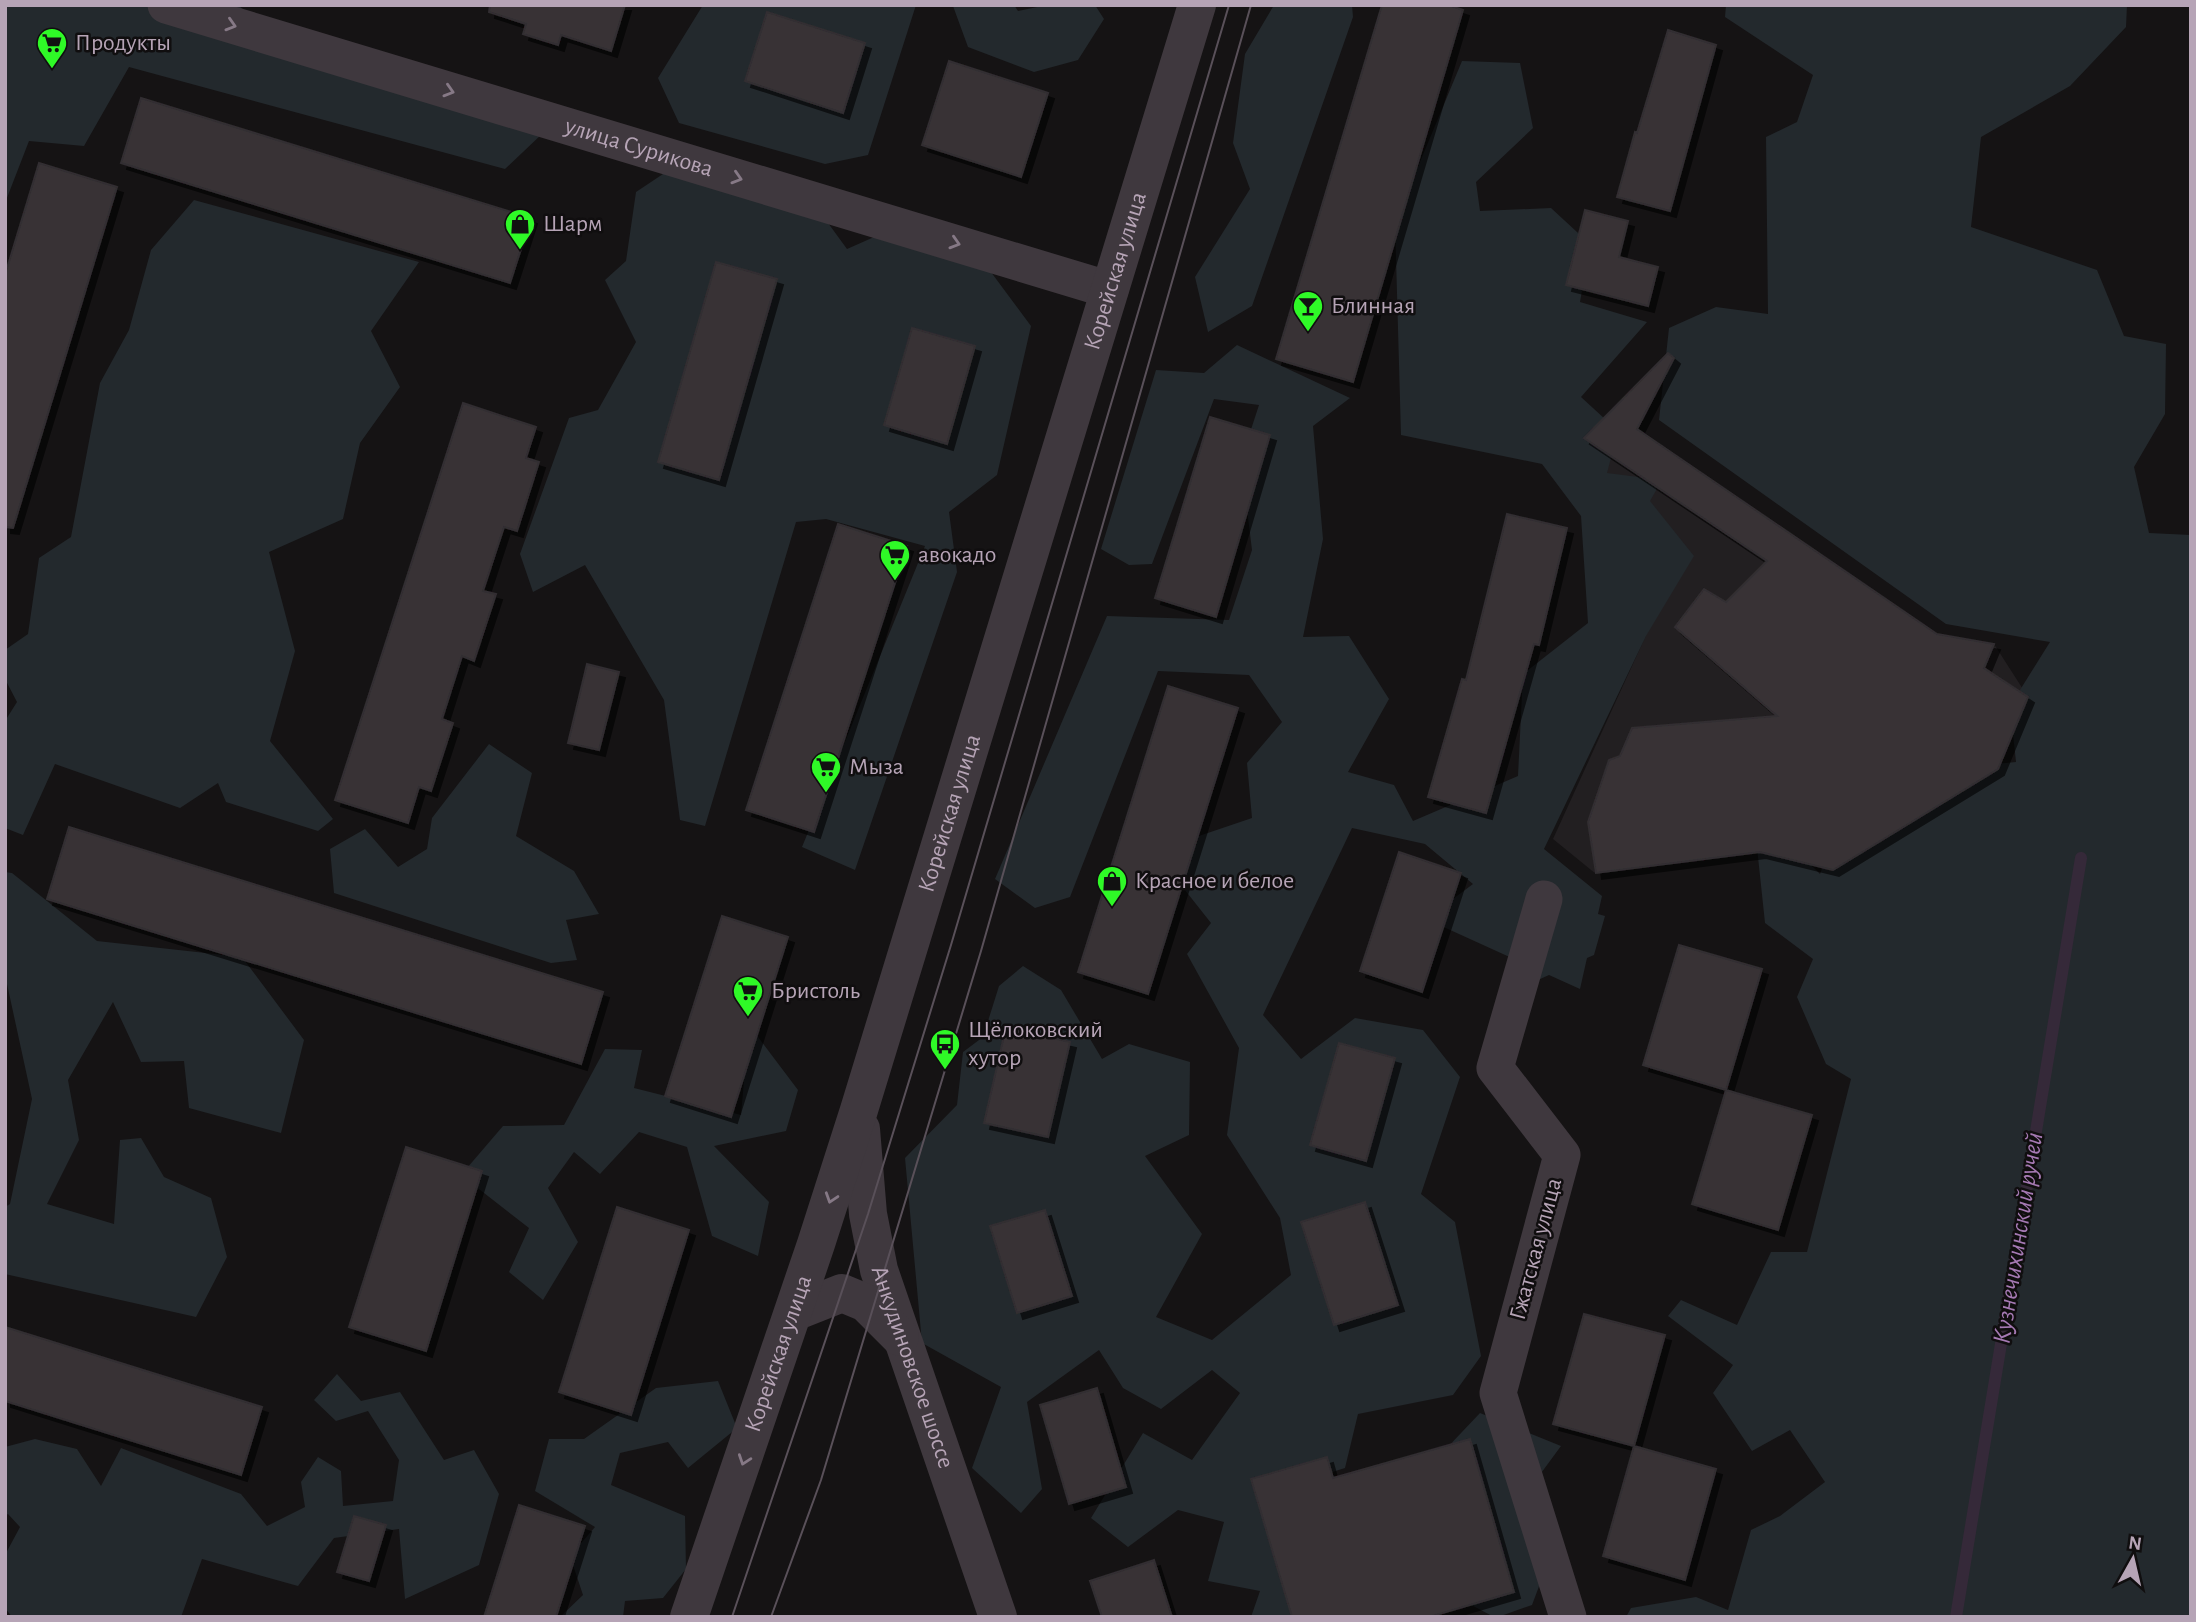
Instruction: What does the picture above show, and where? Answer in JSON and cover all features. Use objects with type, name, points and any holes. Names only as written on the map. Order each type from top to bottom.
[{"type":"street","name":"улица Сурикова","points":[[166,5],[1110,290]]},
{"type":"street","name":"Корейская улица","points":[[690,1617],[794,1312],[859,1110],[1197,5]]},
{"type":"street","name":"Гжатская улица","points":[[1544,899],[1495,1068],[1562,1155],[1498,1393],[1568,1617]]},
{"type":"street","name":"Анкудиновское шоссе","points":[[859,1110],[870,1225],[879,1270],[998,1617]]},
{"type":"street","points":[[794,1312],[842,1293],[866,1303],[904,1340]]},
{"type":"shaded area","points":[[5,5],[238,5],[270,32],[543,133],[505,169],[129,67],[84,146],[29,141],[5,203]]},
{"type":"shaded area","points":[[703,5],[916,5],[868,155],[825,164],[679,123],[658,78]]},
{"type":"shaded area","points":[[1014,5],[1018,11],[1047,5],[1095,5],[1104,19],[1078,60],[1034,72],[968,47],[953,6]]},
{"type":"shaded area","points":[[1274,5],[1352,5],[1353,17],[1252,306],[1208,332],[1195,277],[1250,189],[1233,143],[1245,54]]},
{"type":"shaded area","points":[[1726,5],[2127,5],[2126,27],[2070,86],[1981,137],[1971,227],[2097,270],[2124,336],[2166,344],[2165,414],[2134,467],[2149,533],[2191,535],[2191,1617],[1626,1617],[1631,1608],[1696,1597],[1728,1610],[1751,1530],[1780,1516],[1825,1482],[1790,1430],[1752,1451],[1713,1393],[1733,1365],[1668,1316],[1681,1300],[1737,1325],[1771,1252],[1807,1252],[1851,1079],[1826,1064],[1797,997],[1813,959],[1765,923],[1756,838],[1782,836],[1820,874],[1840,822],[1944,769],[2016,762],[2010,706],[2050,642],[1946,624],[1659,420],[1669,328],[1716,307],[1768,314],[1766,137],[1797,122],[1813,75],[1725,17]]},
{"type":"shaded area","points":[[1462,61],[1520,63],[1533,128],[1476,182],[1480,211],[1551,208],[1590,244],[1580,302],[1647,322],[1581,397],[1618,431],[1607,473],[1662,480],[1650,501],[1694,556],[1646,636],[1544,849],[1602,896],[1598,914],[1605,916],[1594,955],[1587,958],[1580,989],[1549,975],[1538,980],[1540,971],[1426,919],[1473,884],[1425,844],[1352,828],[1263,1015],[1301,1059],[1355,1018],[1423,1030],[1460,1077],[1421,1194],[1455,1222],[1481,1356],[1453,1395],[1358,1414],[1345,1468],[1285,1487],[1334,1617],[1251,1617],[1260,1591],[1208,1581],[1224,1522],[1178,1510],[1128,1547],[1091,1518],[1143,1433],[1192,1460],[1240,1393],[1212,1370],[1161,1409],[1123,1388],[1099,1350],[1027,1402],[1042,1489],[1021,1513],[972,1468],[1001,1387],[922,1343],[905,1158],[957,1105],[963,1052],[983,1037],[999,986],[1023,966],[1061,990],[1102,1059],[1129,1044],[1190,1062],[1189,1135],[1145,1156],[1202,1234],[1156,1317],[1212,1340],[1291,1275],[1280,1218],[1227,1135],[1239,1048],[1187,954],[1211,923],[1177,880],[1190,839],[1252,818],[1247,763],[1282,722],[1249,675],[1158,671],[1070,897],[1035,908],[995,879],[1107,616],[1229,620],[1252,550],[1241,460],[1259,405],[1214,399],[1152,564],[1129,565],[1101,549],[1156,370],[1204,373],[1237,345],[1350,398],[1313,426],[1323,539],[1303,637],[1349,636],[1389,699],[1348,772],[1394,785],[1413,821],[1518,776],[1523,674],[1588,623],[1581,516],[1542,464],[1401,435],[1395,222]]},
{"type":"shaded area","points":[[684,160],[796,179],[847,249],[908,222],[965,237],[1031,326],[997,475],[949,512],[957,572],[855,870],[802,847],[925,546],[826,519],[796,522],[705,826],[680,820],[664,700],[585,565],[533,592],[520,554],[569,418],[598,410],[636,342],[605,280],[626,261],[636,192]]},
{"type":"shaded area","points":[[194,200],[419,262],[371,331],[400,387],[360,443],[343,519],[269,552],[295,651],[270,741],[333,819],[318,831],[226,802],[218,783],[180,808],[55,764],[23,835],[5,828],[5,721],[17,702],[5,679],[5,650],[28,634],[39,558],[71,537],[100,383],[129,330],[151,250]]},
{"type":"shaded area","points":[[1633,389],[1651,402],[1638,429],[1937,634],[1994,644],[2028,697],[1760,852],[1596,874],[1553,839],[1684,552],[1573,461]]},
{"type":"shaded area","points":[[489,744],[532,773],[516,836],[574,871],[599,914],[566,920],[577,960],[551,963],[334,893],[330,849],[365,829],[398,867],[427,849],[432,818]]},
{"type":"shaded area","points":[[5,872],[12,873],[97,941],[242,957],[304,1040],[281,1133],[189,1108],[184,1061],[141,1062],[113,1002],[68,1080],[79,1140],[47,1204],[114,1224],[120,1140],[141,1138],[164,1177],[211,1198],[227,1257],[196,1317],[5,1274],[5,1207],[10,1204],[32,1099],[5,984]]},
{"type":"shaded area","points":[[749,1025],[798,1090],[786,1131],[714,1146],[769,1202],[758,1256],[712,1236],[687,1147],[639,1132],[600,1174],[574,1152],[548,1188],[578,1242],[543,1300],[509,1272],[529,1228],[461,1175],[503,1126],[564,1125],[605,1049],[642,1050],[634,1088],[741,1115]]},
{"type":"shaded area","points":[[337,1374],[361,1401],[400,1392],[444,1460],[474,1450],[499,1494],[479,1565],[405,1599],[399,1529],[334,1538],[298,1586],[202,1559],[181,1617],[12,1617],[5,1608],[5,1555],[20,1527],[8,1514],[5,1516],[5,1447],[35,1439],[77,1449],[101,1486],[121,1448],[241,1494],[267,1526],[305,1507],[301,1482],[318,1457],[341,1471],[343,1506],[393,1501],[399,1460],[368,1411],[336,1421],[314,1400]]},
{"type":"shaded area","points":[[718,1381],[737,1428],[688,1468],[668,1442],[620,1453],[611,1485],[685,1516],[686,1569],[663,1598],[625,1601],[623,1617],[560,1617],[583,1595],[570,1556],[595,1527],[535,1491],[549,1439],[584,1439],[656,1388]]},
{"type":"shaded area","points":[[1480,1413],[1561,1446],[1536,1480],[1558,1536],[1532,1605],[1498,1617],[1445,1591],[1424,1472]]},
{"type":"building","points":[[490,5],[625,5],[611,51],[561,35],[558,45],[523,34],[526,24],[489,12]]},
{"type":"building","points":[[1382,5],[1448,5],[1463,10],[1353,382],[1276,359]]},
{"type":"building","points":[[767,12],[865,43],[843,113],[745,81]]},
{"type":"building","points":[[1668,30],[1716,45],[1670,211],[1617,197]]},
{"type":"building","points":[[949,61],[1048,93],[1021,177],[922,145]]},
{"type":"building","points":[[141,98],[531,218],[510,283],[121,163]]},
{"type":"building","points":[[39,163],[117,187],[13,528],[5,527],[5,275]]},
{"type":"building","points":[[1585,210],[1628,221],[1619,257],[1658,267],[1648,306],[1566,285]]},
{"type":"building","points":[[716,262],[777,279],[719,480],[658,462]]},
{"type":"building","points":[[912,328],[975,346],[947,444],[884,425]]},
{"type":"building","points":[[1668,353],[1674,358],[1637,429],[1937,634],[1994,644],[1984,668],[2028,697],[1998,769],[1833,870],[1760,852],[1596,873],[1588,822],[1609,760],[1620,756],[1632,728],[1777,716],[1675,627],[1704,589],[1726,602],[1767,561],[1584,438]]},
{"type":"building","points":[[463,403],[536,427],[526,458],[539,462],[517,531],[504,527],[483,591],[496,594],[474,661],[462,656],[442,719],[453,723],[431,791],[419,787],[408,823],[335,800]]},
{"type":"building","points":[[1210,417],[1270,435],[1216,617],[1155,598]]},
{"type":"building","points":[[1507,514],[1567,528],[1539,645],[1534,644],[1486,813],[1428,797],[1462,679],[1466,680]]},
{"type":"building","points":[[838,524],[907,546],[814,832],[746,810]]},
{"type":"building","points":[[587,664],[619,672],[599,750],[568,743]]},
{"type":"building","points":[[1168,686],[1238,708],[1148,994],[1078,972]]},
{"type":"building","points":[[69,827],[603,992],[581,1064],[47,899]]},
{"type":"building","points":[[1399,852],[1461,873],[1422,992],[1360,971]]},
{"type":"building","points":[[722,916],[788,937],[731,1117],[665,1096]]},
{"type":"building","points":[[1679,945],[1762,969],[1726,1090],[1643,1065]]},
{"type":"building","points":[[1006,1027],[1070,1042],[1048,1137],[984,1123]]},
{"type":"building","points":[[1339,1043],[1395,1058],[1366,1161],[1310,1145]]},
{"type":"building","points":[[1726,1090],[1812,1115],[1778,1230],[1692,1204]]},
{"type":"building","points":[[406,1147],[482,1171],[426,1351],[349,1327]]},
{"type":"building","points":[[1365,1202],[1398,1305],[1334,1325],[1301,1222]]},
{"type":"building","points":[[617,1207],[689,1230],[631,1415],[559,1392]]},
{"type":"building","points":[[1045,1210],[1072,1296],[1017,1313],[990,1226]]},
{"type":"building","points":[[1584,1314],[1665,1335],[1634,1446],[1553,1424]]},
{"type":"building","points":[[5,1327],[262,1407],[241,1475],[5,1401]]},
{"type":"building","points":[[1097,1388],[1126,1487],[1069,1504],[1040,1405]]},
{"type":"building","points":[[1470,1439],[1514,1592],[1429,1617],[1292,1617],[1251,1479],[1327,1457],[1333,1478]]},
{"type":"building","points":[[1634,1446],[1716,1469],[1685,1580],[1603,1556]]},
{"type":"building","points":[[519,1505],[585,1526],[556,1617],[484,1617]]},
{"type":"building","points":[[354,1516],[386,1525],[369,1581],[337,1572]]},
{"type":"building","points":[[1154,1560],[1172,1617],[1102,1617],[1090,1581]]},
{"type":"waterway","name":"Кузнечихинский ручей","points":[[1956,1617],[2081,858]]},
{"type":"tram line","points":[[732,1617],[868,1214],[951,945],[1229,5]]},
{"type":"tram line","points":[[771,1617],[821,1480],[981,951],[1251,5]]},
{"type":"place","name":"Продукты","points":[[52,70]]},
{"type":"place","name":"Шарм","points":[[520,251]]},
{"type":"place","name":"Блинная","points":[[1308,333]]},
{"type":"place","name":"авокадо","points":[[895,582]]},
{"type":"place","name":"Мыза","points":[[826,794]]},
{"type":"place","name":"Красное и белое","points":[[1112,908]]},
{"type":"place","name":"Бристоль","points":[[748,1018]]},
{"type":"place","name":"Щёлоковский хутор","points":[[945,1071]]}]
